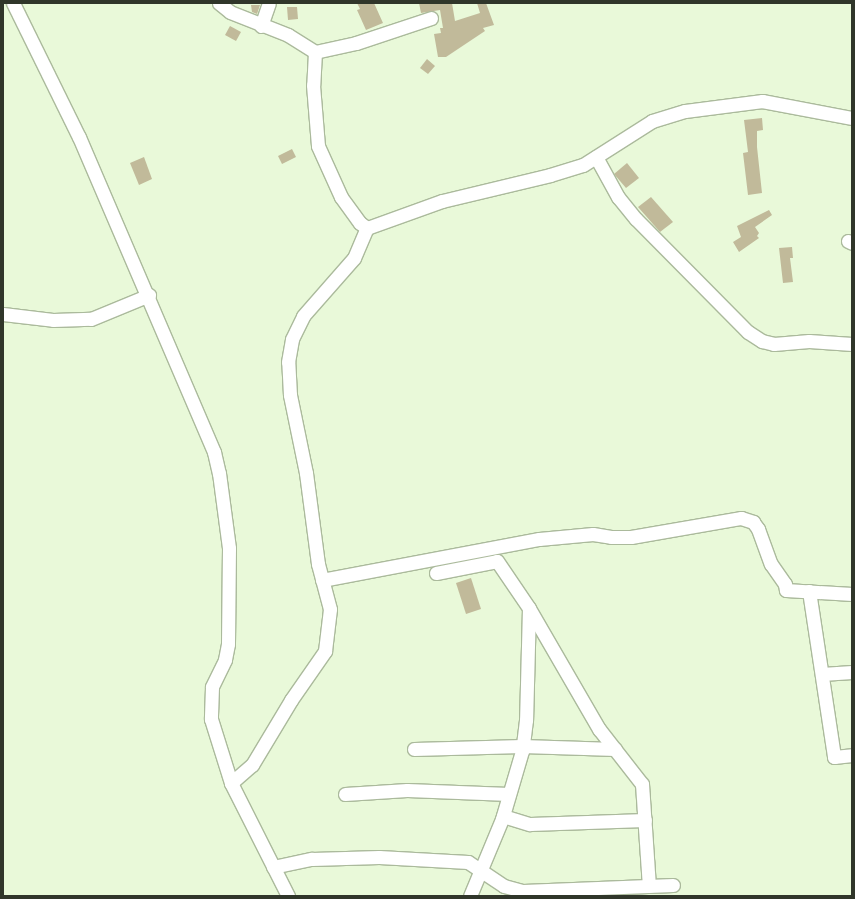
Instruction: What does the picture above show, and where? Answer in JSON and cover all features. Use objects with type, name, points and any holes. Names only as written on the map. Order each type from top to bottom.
[{"type":"street","points":[[13,3],[79,137],[207,434],[219,473],[229,548],[228,644],[225,660],[212,687],[210,719],[231,783],[288,896]]},
{"type":"street","points":[[219,3],[230,12],[261,26],[288,35],[315,52],[356,43],[431,18]]},
{"type":"street","points":[[261,26],[269,3]]},
{"type":"street","points":[[315,52],[313,85],[318,146],[341,197],[360,223],[367,228]]},
{"type":"street","points":[[231,783],[252,765],[291,700],[325,651],[330,609],[322,580],[306,474],[290,395],[289,353],[303,316],[354,258],[367,228],[442,201],[550,175],[583,165],[652,121],[686,111],[762,101],[852,118]]},
{"type":"street","points":[[596,157],[618,198],[748,332],[768,343],[821,341],[852,344]]},
{"type":"street","points":[[3,314],[53,320],[91,319],[148,295]]},
{"type":"street","points":[[322,580],[539,539],[593,534],[612,537],[631,537],[741,518],[753,522],[758,529],[772,564],[785,584],[786,590],[852,594]]},
{"type":"street","points":[[436,573],[497,561],[529,608],[599,729],[642,784],[649,886]]},
{"type":"street","points":[[809,592],[834,757],[852,755]]},
{"type":"street","points":[[470,896],[502,816],[522,746],[526,720],[529,608]]},
{"type":"street","points":[[822,674],[852,672]]},
{"type":"street","points":[[414,749],[522,746],[615,749]]},
{"type":"street","points":[[345,794],[407,790],[509,794]]},
{"type":"street","points":[[502,816],[530,824],[644,820]]},
{"type":"street","points":[[273,867],[312,859],[379,857],[468,862],[504,886],[523,891],[673,885]]},
{"type":"building","points":[[357,3],[374,3],[383,23],[366,30],[357,10],[360,9]]},
{"type":"building","points":[[419,3],[452,3],[455,21],[480,13],[477,3],[486,3],[494,25],[483,28],[485,31],[446,57],[438,57],[434,34],[441,33],[440,28],[443,28],[440,10],[421,13]]},
{"type":"building","points":[[251,5],[260,5],[257,14],[252,12]]},
{"type":"building","points":[[287,7],[297,7],[298,19],[288,20]]},
{"type":"building","points":[[230,26],[241,32],[236,41],[225,35]]},
{"type":"building","points":[[427,59],[435,66],[428,74],[420,68]]},
{"type":"building","points":[[762,118],[763,130],[757,131],[757,147],[762,193],[748,195],[743,153],[748,152],[744,120]]},
{"type":"building","points":[[292,149],[296,157],[282,164],[278,156]]},
{"type":"building","points":[[144,157],[152,179],[139,185],[130,163]]},
{"type":"building","points":[[627,163],[639,178],[626,188],[614,174]]},
{"type":"building","points":[[651,197],[673,222],[660,232],[638,207]]},
{"type":"building","points":[[769,210],[772,215],[755,227],[759,233],[757,236],[759,238],[739,252],[733,242],[741,237],[737,226]]},
{"type":"building","points":[[792,247],[793,258],[790,258],[793,282],[783,283],[779,248]]},
{"type":"building","points":[[471,578],[481,609],[466,614],[456,583]]}]
